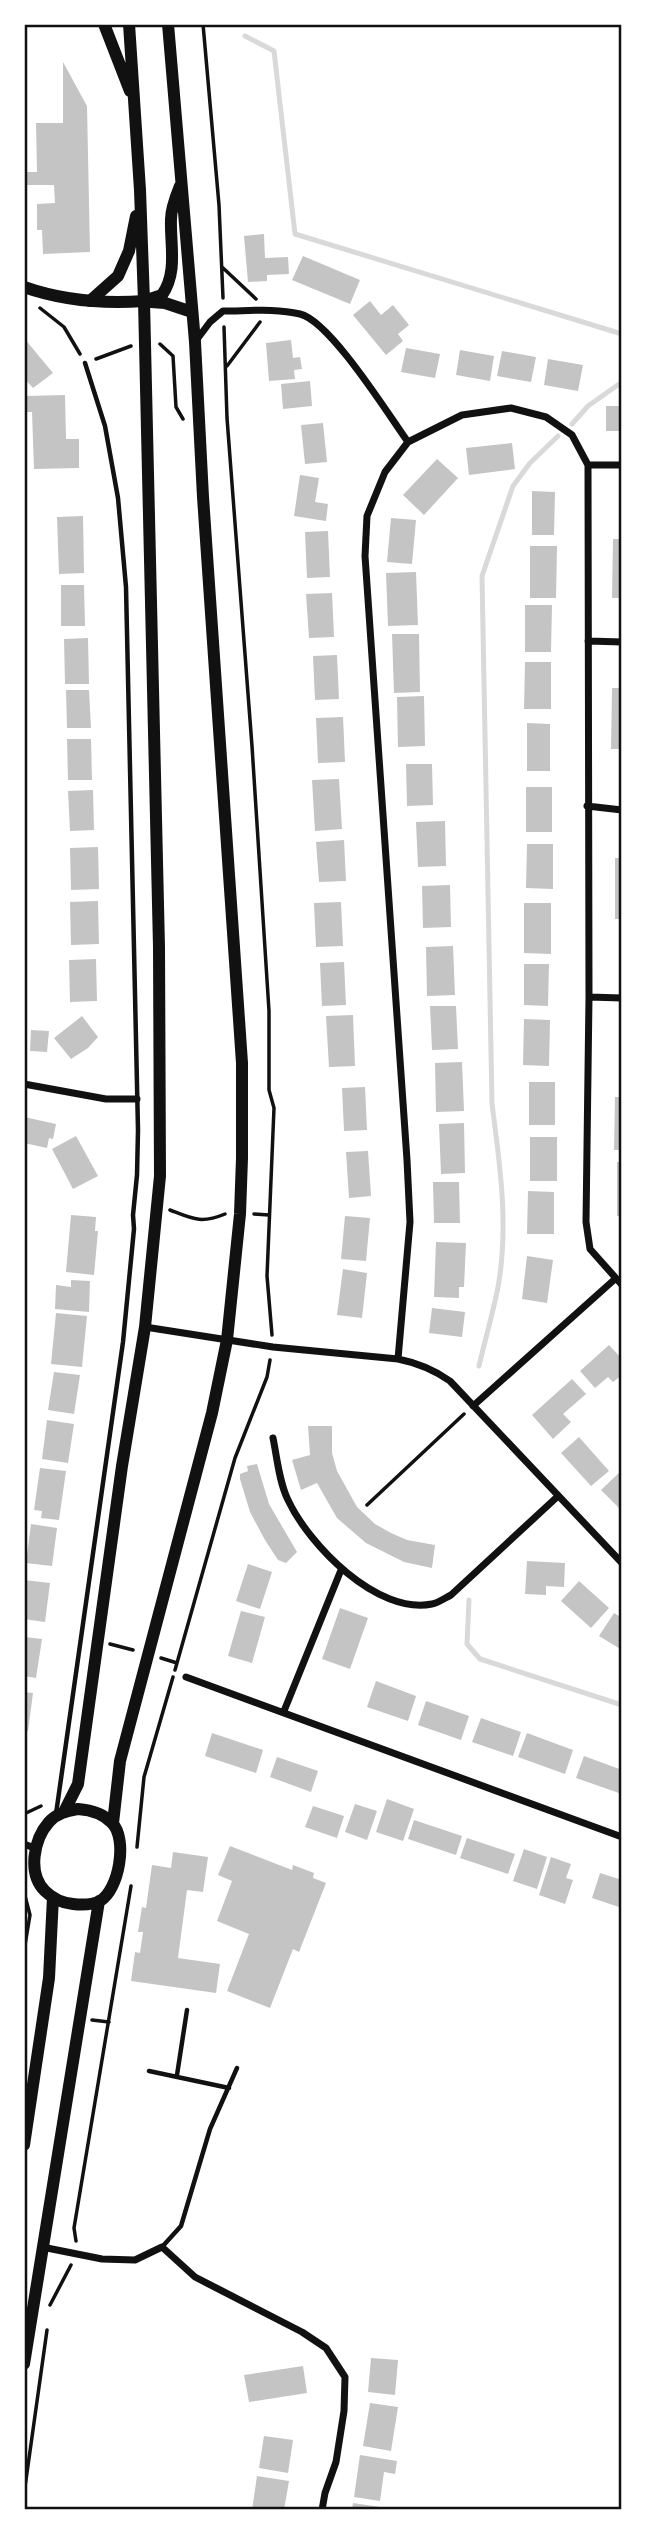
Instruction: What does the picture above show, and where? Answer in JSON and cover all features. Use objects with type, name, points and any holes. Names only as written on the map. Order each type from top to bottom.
[{"type":"main road","points":[[104,24],[135,105]]},
{"type":"main road","points":[[60,1814],[78,1784],[122,1466],[145,1327],[160,1176],[159,947],[144,301],[129,24]]},
{"type":"main road","points":[[113,1823],[90,1810],[78,1809],[60,1814],[50,1821],[31,1846],[36,1874],[43,1889],[62,1902],[81,1905],[99,1901],[109,1892],[119,1864],[120,1842],[113,1823],[120,1762],[212,1413],[227,1340],[240,1214],[242,1158],[242,1063],[195,342],[168,24]]},
{"type":"main road","points":[[144,301],[164,294],[173,273],[171,214],[182,179]]},
{"type":"main road","points":[[90,301],[118,276],[130,251],[140,190]]},
{"type":"main road","points":[[24,287],[54,298],[165,303],[192,312]]},
{"type":"main road","points":[[24,2145],[49,1978],[53,1897]]},
{"type":"main road","points":[[24,2364],[99,1901]]},
{"type":"street","points":[[195,342],[210,322],[223,311],[302,314],[328,332],[408,442]]},
{"type":"street","points":[[398,1359],[410,1222],[365,556],[367,516],[385,472],[408,442],[462,415],[511,408],[546,416],[572,435],[588,465],[589,997],[586,1222],[590,1249],[618,1282],[473,1406]]},
{"type":"street","points":[[588,465],[621,465]]},
{"type":"street","points":[[588,640],[621,642]]},
{"type":"street","points":[[587,806],[621,810]]},
{"type":"street","points":[[589,997],[621,998]]},
{"type":"street","points":[[24,1084],[106,1099],[137,1099]]},
{"type":"street","points":[[145,1327],[273,1347],[398,1359],[416,1362],[434,1370],[450,1381],[621,1563]]},
{"type":"street","points":[[273,1437],[287,1499],[313,1540],[341,1570],[384,1596],[411,1605],[434,1604],[451,1595],[557,1497]]},
{"type":"street","points":[[284,1711],[341,1570]]},
{"type":"street","points":[[186,1677],[621,1837]]},
{"type":"street","points":[[42,2247],[102,2259],[135,2260],[162,2247],[195,2277],[302,2332],[326,2348],[345,2376],[344,2411],[335,2462],[322,2510]]},
{"type":"lane","points":[[60,1814],[123,1342],[137,1175],[125,587],[118,498],[105,426],[85,363]]},
{"type":"lane","points":[[177,2075],[187,2010]]},
{"type":"lane","points":[[162,2247],[181,2226],[210,2129],[237,2068]]},
{"type":"lane","points":[[149,2071],[229,2088]]},
{"type":"path","points":[[203,24],[219,205],[227,418]]},
{"type":"path","points":[[38,305],[64,327],[85,363]]},
{"type":"path","points":[[156,1209],[172,1210],[187,1219],[210,1221],[227,1213],[269,1215]]},
{"type":"path","points":[[367,1505],[473,1406]]},
{"type":"path","points":[[24,1892],[30,1915],[24,1951]]},
{"type":"building","points":[[63,62],[87,106],[90,252],[43,254],[42,230],[37,230],[37,204],[55,203],[54,185],[27,185],[27,172],[37,172],[36,123],[63,123]]},
{"type":"building","points":[[264,234],[265,258],[288,257],[289,274],[267,275],[267,281],[248,282],[244,236]]},
{"type":"building","points":[[303,256],[360,280],[350,304],[292,280]]},
{"type":"building","points":[[370,301],[381,315],[393,305],[409,325],[398,334],[403,341],[386,355],[353,315]]},
{"type":"building","points":[[24,338],[53,373],[33,388],[24,378]]},
{"type":"building","points":[[291,340],[293,358],[300,357],[302,369],[294,370],[295,379],[269,381],[266,343]]},
{"type":"building","points":[[406,348],[440,354],[435,378],[401,372]]},
{"type":"building","points":[[460,350],[494,356],[490,381],[456,375]]},
{"type":"building","points":[[502,351],[536,357],[531,382],[497,376]]},
{"type":"building","points":[[548,359],[583,365],[578,391],[544,385]]},
{"type":"building","points":[[310,381],[312,406],[283,409],[281,384]]},
{"type":"building","points":[[65,395],[66,439],[79,439],[79,468],[34,469],[32,412],[25,412],[25,396]]},
{"type":"building","points":[[606,406],[622,406],[622,431],[606,431]]},
{"type":"building","points":[[323,423],[327,462],[305,464],[301,425]]},
{"type":"building","points":[[512,443],[515,469],[469,475],[466,448]]},
{"type":"building","points":[[437,459],[458,478],[424,515],[403,495]]},
{"type":"building","points":[[300,475],[319,478],[315,502],[328,504],[326,521],[294,516]]},
{"type":"building","points":[[532,491],[555,492],[554,535],[532,535]]},
{"type":"building","points":[[83,516],[84,573],[59,574],[57,517]]},
{"type":"building","points":[[391,518],[416,520],[412,564],[387,562]]},
{"type":"building","points":[[328,531],[330,577],[307,578],[305,532]]},
{"type":"building","points":[[613,539],[622,539],[622,598],[612,598]]},
{"type":"building","points":[[530,546],[557,546],[556,598],[530,598]]},
{"type":"building","points":[[416,572],[418,625],[388,626],[386,573]]},
{"type":"building","points":[[61,585],[84,585],[85,626],[61,626]]},
{"type":"building","points":[[332,593],[334,637],[309,638],[306,594]]},
{"type":"building","points":[[525,605],[552,605],[551,652],[525,652]]},
{"type":"building","points":[[392,634],[419,634],[420,692],[394,693]]},
{"type":"building","points":[[88,638],[89,684],[65,684],[64,639]]},
{"type":"building","points":[[337,655],[339,699],[315,700],[313,656]]},
{"type":"building","points":[[525,662],[551,662],[551,709],[524,709]]},
{"type":"building","points":[[612,688],[622,688],[622,749],[611,749]]},
{"type":"building","points":[[66,690],[89,690],[91,728],[67,728]]},
{"type":"building","points":[[424,696],[425,746],[398,747],[397,697]]},
{"type":"building","points":[[343,717],[345,762],[318,763],[316,718]]},
{"type":"building","points":[[527,723],[550,724],[550,771],[527,771]]},
{"type":"building","points":[[67,739],[91,739],[92,780],[68,780]]},
{"type":"building","points":[[406,764],[432,764],[433,805],[407,806]]},
{"type":"building","points":[[339,779],[342,829],[315,831],[312,780]]},
{"type":"building","points":[[526,787],[552,787],[552,832],[526,832]]},
{"type":"building","points":[[93,790],[94,830],[70,831],[68,791]]},
{"type":"building","points":[[445,821],[446,866],[418,867],[416,822]]},
{"type":"building","points":[[344,840],[346,881],[319,882],[316,842]]},
{"type":"building","points":[[527,844],[553,844],[553,889],[526,888]]},
{"type":"building","points":[[98,847],[99,889],[71,890],[70,848]]},
{"type":"building","points":[[615,858],[622,858],[622,919],[615,919]]},
{"type":"building","points":[[450,885],[451,927],[423,928],[422,886]]},
{"type":"building","points":[[98,901],[99,944],[71,945],[70,902]]},
{"type":"building","points":[[341,902],[343,946],[316,947],[314,903]]},
{"type":"building","points":[[524,903],[551,903],[551,954],[524,953]]},
{"type":"building","points":[[453,946],[455,995],[427,996],[426,947]]},
{"type":"building","points":[[96,959],[97,1001],[70,1002],[69,960]]},
{"type":"building","points":[[344,962],[346,1005],[322,1006],[320,963]]},
{"type":"building","points":[[524,964],[549,964],[548,1006],[524,1005]]},
{"type":"building","points":[[430,1006],[456,1006],[458,1049],[432,1050]]},
{"type":"building","points":[[353,1015],[355,1066],[329,1067],[326,1016]]},
{"type":"building","points":[[82,1016],[98,1037],[88,1048],[71,1059],[54,1038]]},
{"type":"building","points":[[524,1019],[550,1020],[549,1066],[523,1065]]},
{"type":"building","points":[[31,1030],[49,1031],[47,1052],[30,1051]]},
{"type":"building","points":[[462,1062],[464,1111],[436,1112],[435,1063]]},
{"type":"building","points":[[529,1082],[555,1082],[555,1125],[529,1125]]},
{"type":"building","points":[[365,1087],[367,1130],[344,1131],[342,1088]]},
{"type":"building","points":[[615,1097],[622,1097],[622,1150],[614,1150]]},
{"type":"building","points":[[24,1117],[56,1124],[53,1139],[49,1138],[47,1148],[24,1143]]},
{"type":"building","points":[[464,1123],[465,1173],[441,1174],[439,1124]]},
{"type":"building","points":[[76,1136],[98,1176],[73,1189],[52,1149]]},
{"type":"building","points":[[530,1137],[557,1137],[557,1181],[530,1181]]},
{"type":"building","points":[[368,1151],[371,1196],[349,1198],[346,1152]]},
{"type":"building","points":[[617,1162],[622,1162],[622,1216],[617,1216]]},
{"type":"building","points":[[433,1182],[459,1182],[460,1223],[434,1223]]},
{"type":"building","points":[[528,1191],[554,1192],[554,1234],[527,1234]]},
{"type":"building","points":[[71,1215],[96,1217],[95,1231],[98,1231],[94,1275],[66,1272]]},
{"type":"building","points":[[345,1216],[370,1218],[366,1261],[341,1259]]},
{"type":"building","points":[[436,1242],[466,1243],[464,1287],[459,1287],[459,1298],[434,1297]]},
{"type":"building","points":[[527,1256],[553,1260],[547,1303],[522,1299]]},
{"type":"building","points":[[343,1269],[367,1273],[362,1318],[337,1315]]},
{"type":"building","points":[[71,1280],[90,1281],[89,1312],[55,1309],[56,1285],[71,1287]]},
{"type":"building","points":[[432,1308],[465,1312],[462,1337],[429,1333]]},
{"type":"building","points":[[56,1313],[87,1316],[82,1367],[51,1364]]},
{"type":"building","points":[[609,1345],[622,1359],[622,1375],[613,1382],[608,1377],[595,1388],[580,1371]]},
{"type":"building","points":[[54,1372],[80,1375],[74,1414],[48,1410]]},
{"type":"building","points":[[572,1379],[586,1394],[563,1414],[571,1422],[553,1439],[532,1415]]},
{"type":"building","points":[[47,1420],[74,1424],[68,1463],[42,1459]]},
{"type":"building","points":[[308,1426],[332,1426],[332,1453],[337,1471],[357,1507],[375,1524],[391,1533],[407,1540],[435,1545],[432,1568],[404,1562],[366,1543],[337,1518],[317,1483],[301,1490],[292,1460],[310,1455]]},
{"type":"building","points":[[579,1437],[609,1471],[591,1486],[561,1453]]},
{"type":"building","points":[[257,1464],[269,1504],[297,1552],[286,1563],[278,1560],[265,1540],[250,1512],[240,1479],[240,1474],[248,1471],[247,1466]]},
{"type":"building","points":[[40,1468],[66,1471],[59,1520],[41,1518],[42,1511],[34,1510]]},
{"type":"building","points":[[622,1470],[622,1511],[601,1490]]},
{"type":"building","points":[[31,1524],[57,1528],[52,1566],[26,1563]]},
{"type":"building","points":[[527,1561],[565,1563],[564,1587],[546,1586],[546,1595],[525,1594]]},
{"type":"building","points":[[248,1564],[272,1572],[260,1609],[236,1601]]},
{"type":"building","points":[[24,1580],[50,1583],[45,1622],[24,1619]]},
{"type":"building","points":[[579,1581],[609,1608],[591,1628],[561,1601]]},
{"type":"building","points":[[340,1608],[368,1618],[350,1669],[322,1659]]},
{"type":"building","points":[[241,1611],[265,1617],[252,1663],[228,1656]]},
{"type":"building","points":[[614,1613],[622,1618],[622,1650],[599,1636]]},
{"type":"building","points":[[24,1637],[42,1639],[36,1678],[24,1676]]},
{"type":"building","points":[[376,1681],[416,1696],[408,1721],[367,1707]]},
{"type":"building","points":[[24,1692],[33,1693],[28,1731],[24,1731]]},
{"type":"building","points":[[426,1701],[469,1716],[461,1740],[418,1725]]},
{"type":"building","points":[[481,1718],[521,1732],[513,1756],[472,1742]]},
{"type":"building","points":[[212,1733],[263,1750],[256,1773],[205,1756]]},
{"type":"building","points":[[527,1733],[573,1750],[565,1774],[518,1757]]},
{"type":"building","points":[[584,1756],[622,1770],[619,1793],[576,1778]]},
{"type":"building","points":[[277,1757],[318,1771],[311,1792],[270,1777]]},
{"type":"building","points":[[387,1799],[414,1809],[403,1841],[376,1832]]},
{"type":"building","points":[[355,1804],[377,1811],[367,1840],[345,1832]]},
{"type":"building","points":[[313,1806],[344,1816],[337,1838],[305,1827]]},
{"type":"building","points":[[414,1820],[462,1836],[456,1855],[408,1839]]},
{"type":"building","points":[[467,1838],[515,1854],[508,1874],[460,1858]]},
{"type":"building","points":[[230,1846],[292,1870],[293,1865],[314,1873],[313,1878],[326,1883],[299,1952],[293,1949],[270,2008],[227,1991],[249,1934],[217,1921],[232,1881],[218,1875]]},
{"type":"building","points":[[524,1849],[547,1857],[537,1889],[513,1881]]},
{"type":"building","points":[[173,1852],[208,1857],[203,1892],[187,1890],[178,1958],[220,1964],[216,1993],[131,1981],[135,1952],[140,1953],[143,1932],[138,1932],[142,1907],[146,1908],[152,1865],[171,1868]]},
{"type":"building","points":[[551,1857],[571,1864],[566,1878],[573,1880],[565,1904],[539,1895]]},
{"type":"building","points":[[600,1873],[622,1880],[619,1907],[592,1898]]},
{"type":"building","points":[[371,2358],[398,2360],[395,2395],[368,2392]]},
{"type":"building","points":[[303,2366],[307,2393],[249,2402],[244,2375]]},
{"type":"building","points":[[370,2403],[398,2407],[391,2451],[363,2446]]},
{"type":"building","points":[[264,2436],[293,2440],[288,2473],[259,2468]]},
{"type":"building","points":[[360,2455],[397,2461],[395,2474],[384,2472],[380,2501],[354,2497]]},
{"type":"building","points":[[257,2476],[289,2481],[284,2510],[252,2510]]},
{"type":"building","points":[[353,2503],[380,2507],[380,2510],[352,2510]]},
{"type":"waterway","points":[[245,36],[274,51],[295,234],[622,334]]},
{"type":"waterway","points":[[572,424],[588,406],[622,382]]},
{"type":"waterway","points":[[479,1366],[498,1287],[503,1241],[500,1173],[492,1104],[482,576],[513,486],[530,463],[558,436]]},
{"type":"waterway","points":[[469,1600],[467,1644],[480,1659],[622,1705]]}]
